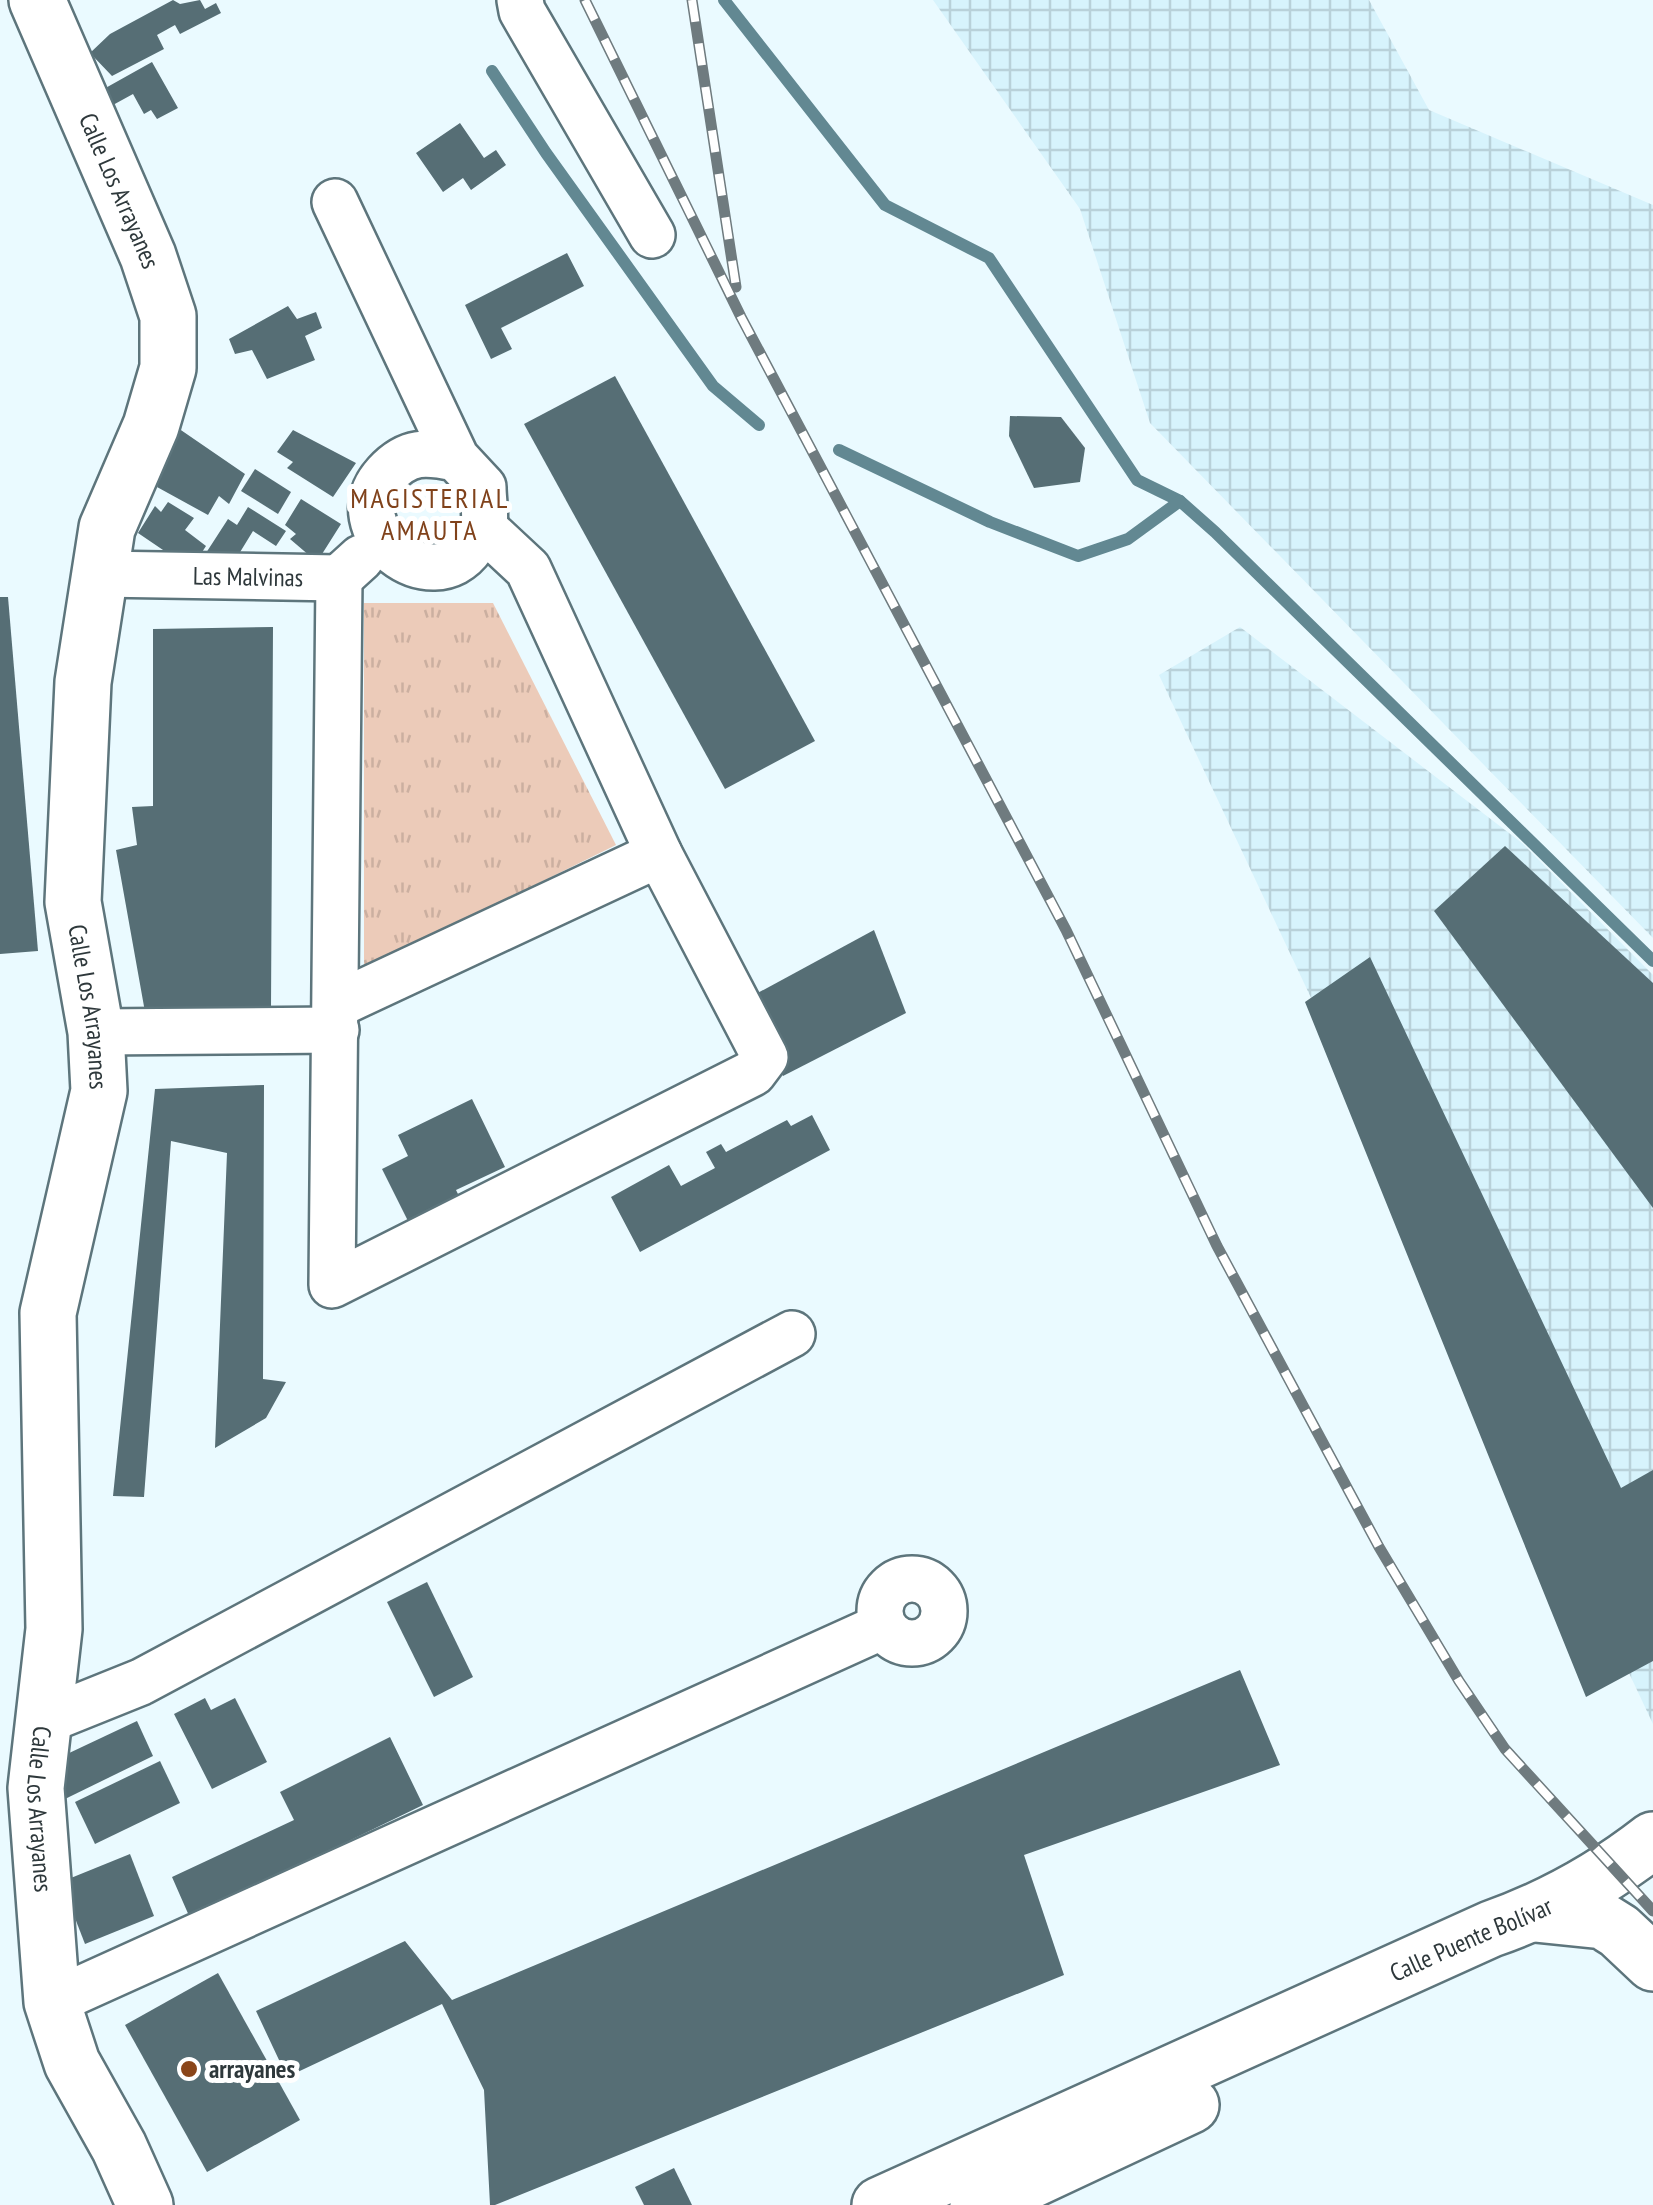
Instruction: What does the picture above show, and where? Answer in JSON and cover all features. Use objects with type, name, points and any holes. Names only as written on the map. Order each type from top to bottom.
[{"type":"street","name":"Calle Los Arrayanes","points":[[37,0],[148,256],[168,316],[168,368],[151,426],[108,528],[82,682],[73,902],[96,1032],[99,1091],[48,1313],[54,1629],[36,1788],[52,2002],[72,2063],[120,2147],[144,2205]]},
{"type":"street","points":[[520,0],[522,11],[652,236]]},
{"type":"street","points":[[335,202],[456,458],[483,487],[484,528],[466,554],[437,567],[405,563],[381,542],[372,513],[378,484],[398,461],[426,452],[456,458]]},
{"type":"street","points":[[339,578],[332,1285],[754,1073],[765,1057],[659,854],[528,570],[484,528]]},
{"type":"street","name":"Las Malvinas","points":[[100,574],[339,578],[381,542]]},
{"type":"street","points":[[96,1032],[336,1017],[659,854]]},
{"type":"street","points":[[44,1721],[142,1682],[792,1334]]},
{"type":"street","points":[[52,2002],[883,1626]]},
{"type":"street","name":"Calle Puente Bolívar","points":[[880,2205],[961,2195],[1491,1930],[1535,1914],[1614,1872],[1653,1840]]},
{"type":"street","points":[[1535,1914],[1603,1921],[1653,1963]]},
{"type":"shaded area","points":[[933,0],[1369,0],[1429,110],[1653,205],[1653,938],[1150,423],[1080,209]]},
{"type":"shaded area","points":[[1240,627],[1522,843],[1653,975],[1653,1724],[1159,675]]},
{"type":"green space","points":[[364,603],[493,603],[616,845],[364,969]]},
{"type":"building","points":[[173,0],[180,4],[200,0],[205,9],[216,3],[221,13],[180,34],[175,25],[157,35],[164,49],[112,76],[90,53],[110,34]]},
{"type":"building","points":[[152,62],[178,108],[157,119],[151,110],[144,114],[133,94],[102,111],[93,95]]},
{"type":"building","points":[[460,123],[484,158],[496,150],[506,165],[471,190],[463,178],[443,192],[416,153]]},
{"type":"building","points":[[567,253],[584,286],[501,328],[512,349],[491,359],[465,305]]},
{"type":"building","points":[[288,306],[297,319],[316,312],[322,328],[305,336],[315,360],[267,379],[252,350],[235,354],[229,339]]},
{"type":"building","points":[[615,376],[815,741],[725,789],[524,424]]},
{"type":"building","points":[[1010,416],[1061,417],[1085,448],[1080,482],[1034,488],[1009,436]]},
{"type":"building","points":[[175,426],[245,474],[229,504],[219,496],[208,515],[157,487]]},
{"type":"building","points":[[293,430],[356,463],[333,497],[287,468],[293,462],[277,452]]},
{"type":"building","points":[[255,469],[291,492],[278,514],[241,491]]},
{"type":"building","points":[[301,499],[341,524],[317,562],[290,539],[296,534],[285,525]]},
{"type":"building","points":[[168,502],[194,518],[185,530],[206,546],[191,569],[138,533],[155,506],[161,512]]},
{"type":"building","points":[[248,507],[286,531],[276,546],[253,531],[234,562],[206,553],[228,519],[237,525]]},
{"type":"building","points":[[0,597],[8,597],[38,951],[0,954]]},
{"type":"building","points":[[273,627],[271,1009],[145,1012],[116,850],[137,845],[132,807],[153,806],[153,629]]},
{"type":"building","points":[[1505,846],[1653,983],[1653,1208],[1434,911]]},
{"type":"building","points":[[874,930],[906,1013],[783,1076],[741,1002]]},
{"type":"building","points":[[1370,957],[1621,1488],[1653,1470],[1653,1661],[1586,1697],[1305,1002]]},
{"type":"building","points":[[264,1085],[263,1379],[286,1382],[266,1418],[215,1448],[227,1153],[171,1141],[144,1497],[113,1496],[155,1089]]},
{"type":"building","points":[[472,1099],[505,1167],[456,1190],[463,1204],[412,1229],[382,1169],[408,1156],[398,1135]]},
{"type":"building","points":[[812,1115],[830,1150],[640,1252],[611,1197],[669,1165],[681,1186],[715,1168],[706,1152],[721,1144],[726,1152],[787,1120],[791,1126]]},
{"type":"building","points":[[427,1582],[473,1677],[434,1697],[387,1602]]},
{"type":"building","points":[[1240,1670],[1280,1765],[1024,1855],[1064,1975],[495,2205],[490,2205],[484,2090],[442,2004],[287,2077],[256,2011],[405,1941],[452,2000]]},
{"type":"building","points":[[205,1698],[211,1710],[235,1698],[267,1762],[212,1789],[174,1714]]},
{"type":"building","points":[[137,1721],[153,1756],[65,1799],[48,1763]]},
{"type":"building","points":[[390,1737],[423,1805],[190,1918],[172,1877],[294,1820],[280,1792]]},
{"type":"building","points":[[160,1761],[180,1803],[95,1844],[75,1802]]},
{"type":"building","points":[[130,1854],[154,1916],[85,1944],[61,1882]]},
{"type":"building","points":[[218,1973],[300,2120],[207,2172],[125,2025]]},
{"type":"building","points":[[674,2168],[692,2205],[644,2205],[635,2187]]},
{"type":"waterway","points":[[724,0],[885,205],[989,258],[1137,480],[1180,501],[1215,532],[1653,961]]},
{"type":"waterway","points":[[492,71],[713,386],[759,425]]},
{"type":"waterway","points":[[839,450],[990,522],[1078,556],[1128,539],[1180,501]]},
{"type":"railway","points":[[585,0],[741,317],[1066,930],[1217,1246],[1379,1547],[1459,1681],[1505,1749],[1653,1911]]},
{"type":"railway","points":[[692,0],[736,287]]},
{"type":"place","name":"arrayanes","points":[[189,2069]]},
{"type":"district","name":"MAGISTERIAL AMAUTA","points":[[430,514]]}]
